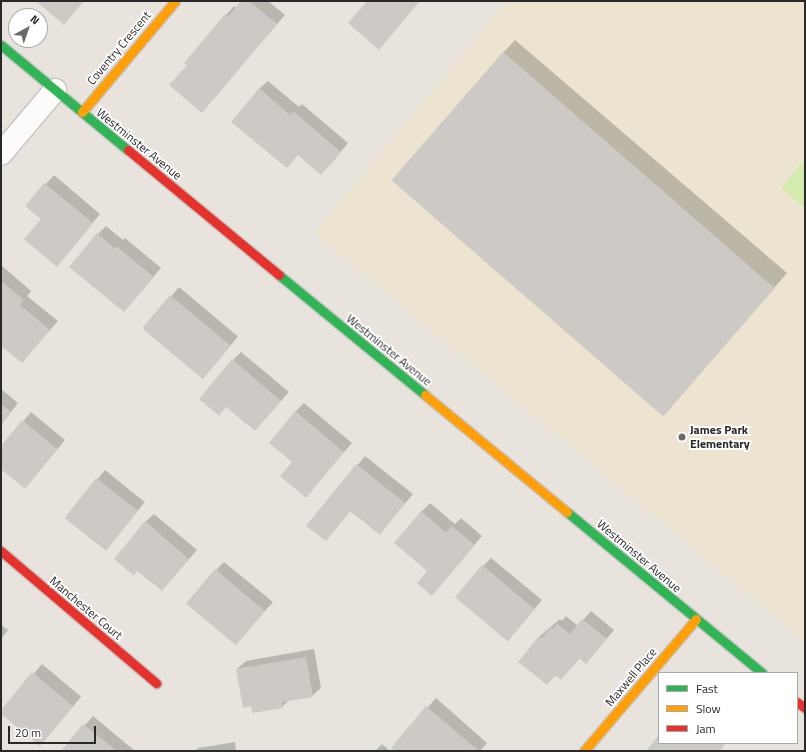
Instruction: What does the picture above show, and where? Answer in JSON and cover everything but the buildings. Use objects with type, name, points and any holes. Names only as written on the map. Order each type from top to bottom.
[{"type":"street","name":"Coventry Crescent","points":[[82,112],[175,1]]},
{"type":"street","name":"Westminster Avenue","points":[[1,46],[761,672]]},
{"type":"street","points":[[1,154],[55,90]]},
{"type":"street","name":"Manchester Court","points":[[1,551],[156,683]]},
{"type":"street","name":"Maxwell Place","points":[[584,751],[696,619]]},
{"type":"shaded area","name":"James Park Elementary","points":[[507,1],[805,1],[805,642],[314,233]]},
{"type":"green space","points":[[805,159],[805,208],[781,188]]},
{"type":"traffic: fast","points":[[1,45],[128,150]]},
{"type":"traffic: fast","points":[[279,275],[425,395]]},
{"type":"traffic: fast","points":[[567,512],[761,672]]},
{"type":"traffic: slow","points":[[82,112],[175,1]]},
{"type":"traffic: slow","points":[[425,395],[567,512]]},
{"type":"traffic: slow","points":[[584,751],[696,619]]},
{"type":"traffic: jam","points":[[128,150],[279,275]]},
{"type":"traffic: jam","points":[[1,551],[156,683]]},
{"type":"traffic: jam","points":[[798,703],[805,708]]},
{"type":"place","name":"James Park Elementary","points":[[682,437]]}]
